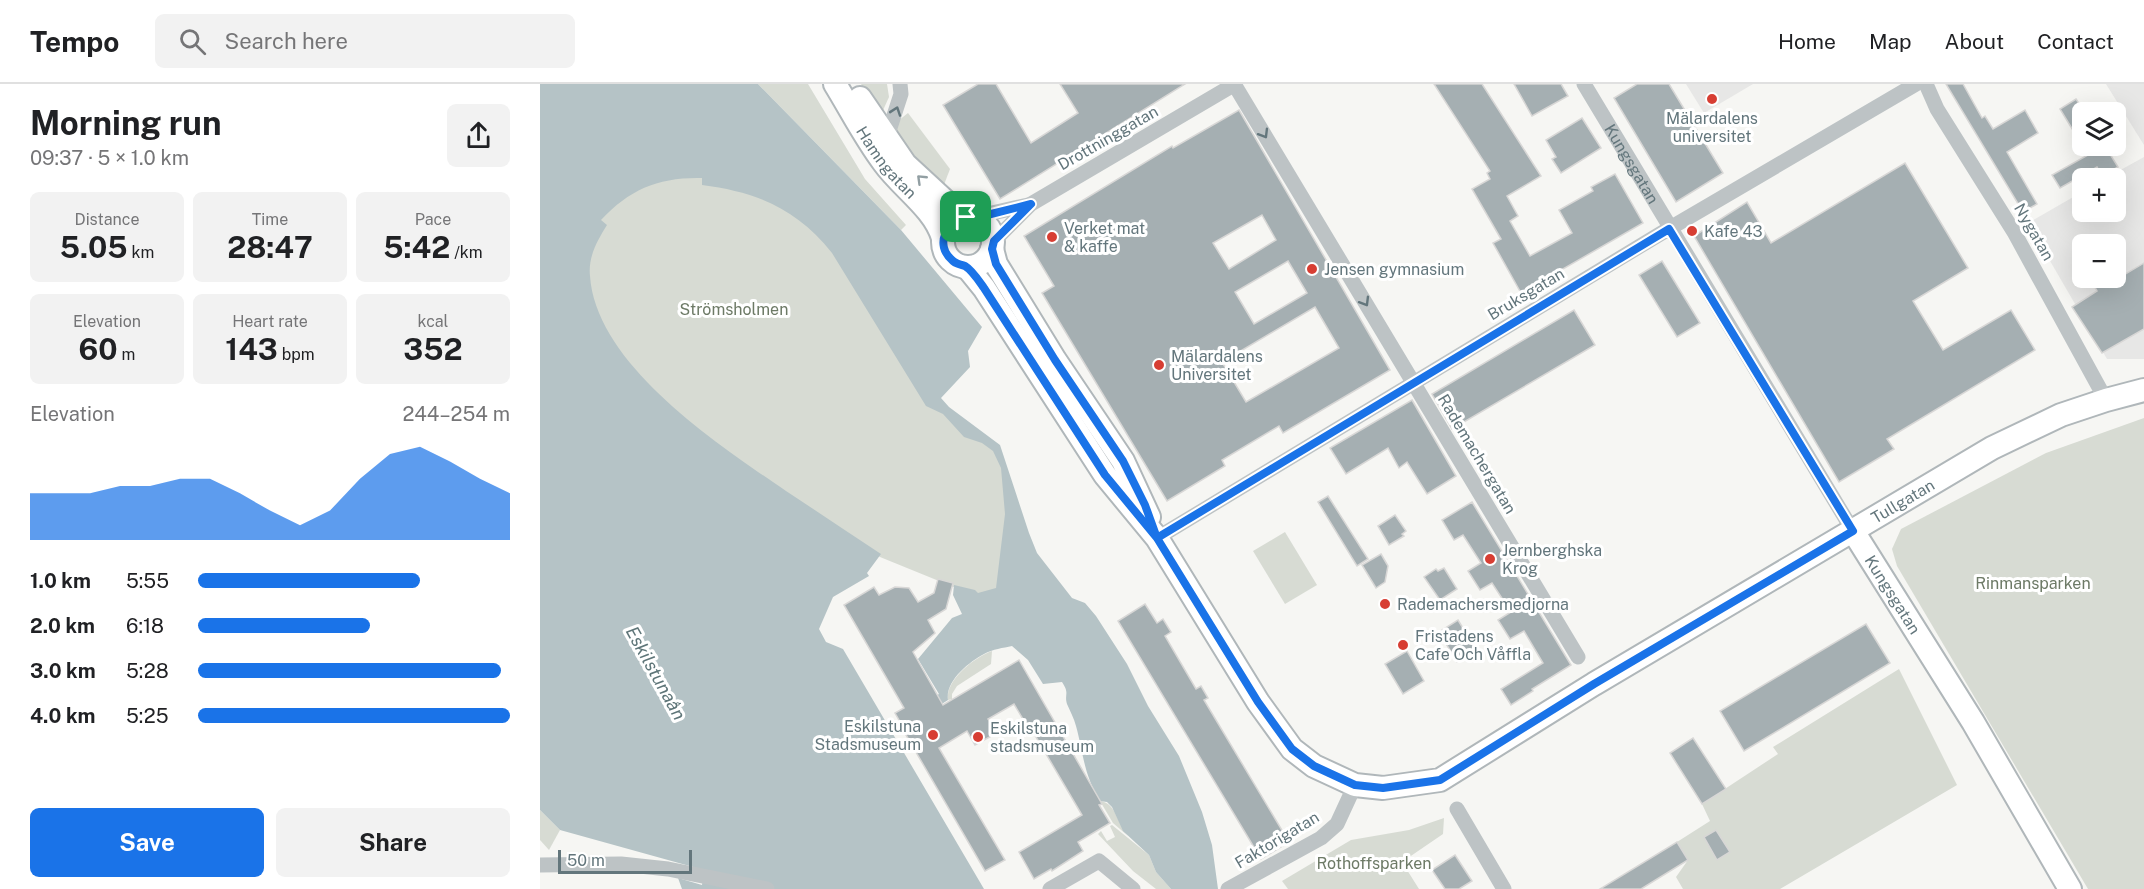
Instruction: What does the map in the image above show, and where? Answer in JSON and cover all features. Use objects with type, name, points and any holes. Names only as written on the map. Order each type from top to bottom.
[{"type":"street","name":"Hamngatan","points":[[835,84],[884,163],[940,226],[944,238]]},
{"type":"street","name":"Hamngatan","points":[[852,84],[871,116],[905,164],[944,200],[970,217]]},
{"type":"street","points":[[886,137],[901,94],[900,84]]},
{"type":"street","name":"Drottninggatan","points":[[993,245],[1031,204],[1234,84]]},
{"type":"street","name":"Rademachergatan","points":[[1234,84],[1578,657]]},
{"type":"street","name":"Kungsgatan","points":[[1584,84],[1653,197],[1669,229],[1950,685],[2070,889]]},
{"type":"street","name":"Bruksgatan","points":[[1157,538],[1669,229],[1916,84]]},
{"type":"street","name":"Nygatan","points":[[1926,84],[1937,109],[2014,231],[2106,400]]},
{"type":"street","name":"Drottninggatan","points":[[970,217],[1031,204]]},
{"type":"street","points":[[1046,365],[996,264],[988,226],[970,217],[951,223],[944,238],[944,246],[952,260],[967,267],[1123,461],[1145,505],[1157,538],[1258,702],[1292,749],[1314,766],[1355,785]]},
{"type":"street","points":[[967,267],[982,262],[993,245]]},
{"type":"street","name":"Tullgatan","points":[[1355,785],[1383,788],[1440,780],[1594,684],[1992,447],[2061,415],[2144,390]]},
{"type":"street","name":"Faktorigatan","points":[[1228,889],[1321,837],[1337,824],[1355,785]]},
{"type":"street","points":[[1457,809],[1504,889]]},
{"type":"street","points":[[1050,889],[1099,861],[1133,889]]},
{"type":"street","points":[[540,863],[621,864],[668,869],[766,889]]},
{"type":"shaded area","name":"Mälardalens universitet","points":[[1686,84],[1753,84],[1704,113]]},
{"type":"shaded area","points":[[2106,84],[2144,84],[2144,145],[2126,116],[2126,102],[2117,102]]},
{"type":"shaded area","points":[[2144,157],[2144,359],[2107,359],[2028,223],[2072,198],[2072,222],[2126,222],[2126,168],[2124,168]]},
{"type":"green space","points":[[758,84],[808,84],[865,179],[906,225],[901,230]]},
{"type":"green space","points":[[861,84],[887,84],[889,97],[880,117]]},
{"type":"green space","points":[[908,113],[950,169],[942,190],[905,154],[896,134],[898,121]]},
{"type":"green space","name":"Strömsholmen","points":[[702,175],[770,195],[838,250],[932,401],[998,450],[1011,496],[1006,560],[994,595],[966,592],[880,557],[701,438],[627,368],[590,309],[581,267],[595,217],[630,187],[665,176]]},
{"type":"green space","name":"Rinmansparken","points":[[2144,418],[2144,889],[2088,889],[1897,566],[1892,549],[1901,529],[2046,453]]},
{"type":"green space","points":[[1285,532],[1317,585],[1285,604],[1253,551]]},
{"type":"green space","points":[[992,651],[991,664],[957,686],[952,699],[948,700],[951,685],[962,670]]},
{"type":"green space","points":[[1899,669],[1957,785],[1780,889],[1683,889],[1676,877],[1688,860],[1677,842],[1710,821],[1702,804],[1778,754],[1773,747]]},
{"type":"green space","points":[[1100,801],[1110,806],[1128,836],[1113,823]]},
{"type":"green space","points":[[540,810],[560,830],[549,850],[540,840]]},
{"type":"green space","name":"Rothoffsparken","points":[[1444,818],[1443,834],[1402,862],[1419,889],[1288,889],[1282,881],[1351,840],[1409,830]]},
{"type":"green space","points":[[1112,825],[1149,855],[1156,872],[1171,889],[1156,889],[1133,871],[1098,834],[1101,831],[1107,841],[1115,837],[1110,826]]},
{"type":"water","name":"Eskilstunaån","points":[[540,84],[758,84],[901,230],[982,327],[968,351],[970,367],[941,398],[949,407],[1000,445],[1037,553],[1072,598],[1085,603],[1096,616],[1127,664],[1148,706],[1179,756],[1202,812],[1212,845],[1218,889],[1171,889],[1156,872],[1149,855],[1123,831],[1112,807],[1107,802],[1100,801],[1094,791],[1062,682],[1043,684],[1028,660],[1012,646],[987,652],[965,667],[950,686],[948,700],[937,707],[931,699],[939,694],[918,659],[952,618],[962,614],[953,595],[954,585],[975,590],[978,593],[996,588],[1005,514],[1001,468],[993,451],[982,443],[964,437],[943,414],[926,406],[832,253],[819,238],[790,214],[774,205],[741,192],[702,185],[702,178],[672,180],[646,187],[623,200],[601,220],[607,225],[590,262],[590,276],[597,309],[614,341],[637,371],[665,400],[728,451],[881,554],[867,573],[869,576],[833,597],[819,629],[826,642],[843,649],[984,889],[682,889],[678,878],[702,885],[704,870],[560,830],[540,810]]},
{"type":"building","points":[[978,84],[996,84],[1031,143],[1078,113],[1060,84],[1185,84],[1000,199],[943,105]]},
{"type":"building","points":[[1434,84],[1482,84],[1541,176],[1507,196],[1518,216],[1510,221],[1530,256],[1572,233],[1559,210],[1593,191],[1591,187],[1615,174],[1643,223],[1521,293],[1493,243],[1501,239],[1472,189],[1490,179],[1487,173],[1490,171]]},
{"type":"building","points":[[1514,84],[1561,84],[1568,96],[1532,116]]},
{"type":"building","points":[[1637,84],[1669,84],[1723,173],[1676,202],[1614,98]]},
{"type":"building","points":[[1946,84],[1963,84],[1982,118],[1985,116],[1993,129],[2025,110],[2038,133],[2007,152],[2037,204],[2023,212]]},
{"type":"building","points":[[2076,99],[2078,102],[2072,102],[2072,129],[2060,109]]},
{"type":"building","name":"Mälardalens Universitet","points":[[1239,110],[1390,370],[1283,433],[1279,426],[1222,460],[1225,466],[1167,501],[1042,293],[1054,286],[1024,236],[1172,146],[1173,148]],"holes":[[[1262,215],[1276,240],[1229,269],[1213,243]],[[1288,261],[1307,293],[1254,324],[1235,292]],[[1315,307],[1339,348],[1246,402],[1222,362]]]},
{"type":"building","points":[[1582,118],[1601,148],[1561,173],[1552,159],[1556,157],[1546,140]]},
{"type":"building","points":[[2086,156],[2111,156],[2118,167],[2072,168],[2072,181],[2060,188],[2052,175]]},
{"type":"building","points":[[1905,163],[1968,268],[1913,301],[1943,350],[2011,310],[2035,350],[1887,439],[1894,449],[1839,482],[1694,236],[1747,202],[1771,243]]},
{"type":"building","points":[[1662,261],[1700,323],[1677,337],[1639,275]]},
{"type":"building","points":[[2144,263],[2144,329],[2102,353],[2072,307],[2097,291],[2095,288],[2126,288],[2126,274]]},
{"type":"building","points":[[1574,310],[1595,345],[1452,429],[1432,394]]},
{"type":"building","points":[[1412,400],[1456,476],[1427,494],[1407,462],[1399,468],[1388,448],[1346,474],[1330,448]]},
{"type":"building","points":[[1328,496],[1368,559],[1357,566],[1318,502]]},
{"type":"building","points":[[1472,502],[1571,665],[1511,705],[1501,689],[1543,663],[1524,631],[1510,639],[1498,620],[1511,612],[1492,583],[1480,590],[1468,571],[1481,563],[1463,535],[1454,540],[1442,520]]},
{"type":"building","points":[[1395,515],[1406,531],[1402,534],[1404,536],[1389,545],[1378,526]]},
{"type":"building","points":[[1381,554],[1388,566],[1385,582],[1376,588],[1362,565]]},
{"type":"building","points":[[1444,568],[1457,589],[1440,600],[1424,577],[1436,569],[1438,571]]},
{"type":"building","name":"Eskilstuna Stadsmuseum","points":[[938,579],[953,583],[946,609],[928,620],[935,633],[913,652],[943,705],[1019,660],[1102,804],[1099,805],[1110,823],[1078,842],[1083,851],[1052,871],[1051,869],[1034,879],[1019,852],[1082,815],[1029,725],[1027,726],[1014,704],[988,719],[997,733],[975,745],[967,731],[939,748],[1005,860],[985,871],[902,728],[895,713],[904,708],[844,605],[874,587],[879,595],[895,587],[909,588],[918,602],[934,593]]},
{"type":"building","points":[[1145,604],[1157,623],[1163,619],[1171,632],[1165,636],[1196,689],[1201,686],[1208,698],[1204,700],[1289,842],[1261,859],[1118,621]]},
{"type":"building","points":[[1458,620],[1476,650],[1457,662],[1439,632]]},
{"type":"building","points":[[1866,624],[1890,663],[1744,751],[1720,711]]},
{"type":"building","points":[[1407,651],[1424,681],[1403,694],[1385,664]]},
{"type":"building","points":[[1693,738],[1726,789],[1702,804],[1670,753]]},
{"type":"building","points":[[1716,830],[1730,852],[1717,860],[1704,837]]},
{"type":"building","points":[[1677,842],[1688,860],[1641,889],[1600,889]]},
{"type":"building","points":[[1455,855],[1472,881],[1459,889],[1445,889],[1432,870]]},
{"type":"place","name":"Mälardalens universitet","points":[[1712,99]]},
{"type":"place","name":"Kafe 43","points":[[1692,231]]},
{"type":"place","name":"Verket mat & kaffe","points":[[1052,237]]},
{"type":"place","name":"Jensen gymnasium","points":[[1312,269]]},
{"type":"place","name":"Mälardalens Universitet","points":[[1159,365]]},
{"type":"place","name":"Jernberghska Krog","points":[[1490,559]]},
{"type":"place","name":"Rademachersmedjorna","points":[[1385,604]]},
{"type":"place","name":"Fristadens Cafe Och Våffla","points":[[1403,645]]},
{"type":"place","name":"Eskilstuna Stadsmuseum","points":[[933,735]]},
{"type":"place","name":"Eskilstuna stadsmuseum","points":[[978,737]]},
{"type":"route","points":[[966,217],[951,223],[946,230],[944,238],[946,254],[959,265],[967,267],[984,288],[1105,475],[1157,538],[1258,702],[1292,749],[1314,766],[1355,785],[1383,788],[1440,780],[1594,684],[1853,531],[1669,229],[1157,538],[1145,505],[1123,461],[1055,360],[996,264],[992,249],[994,241],[1031,204],[987,215],[966,217]]}]
